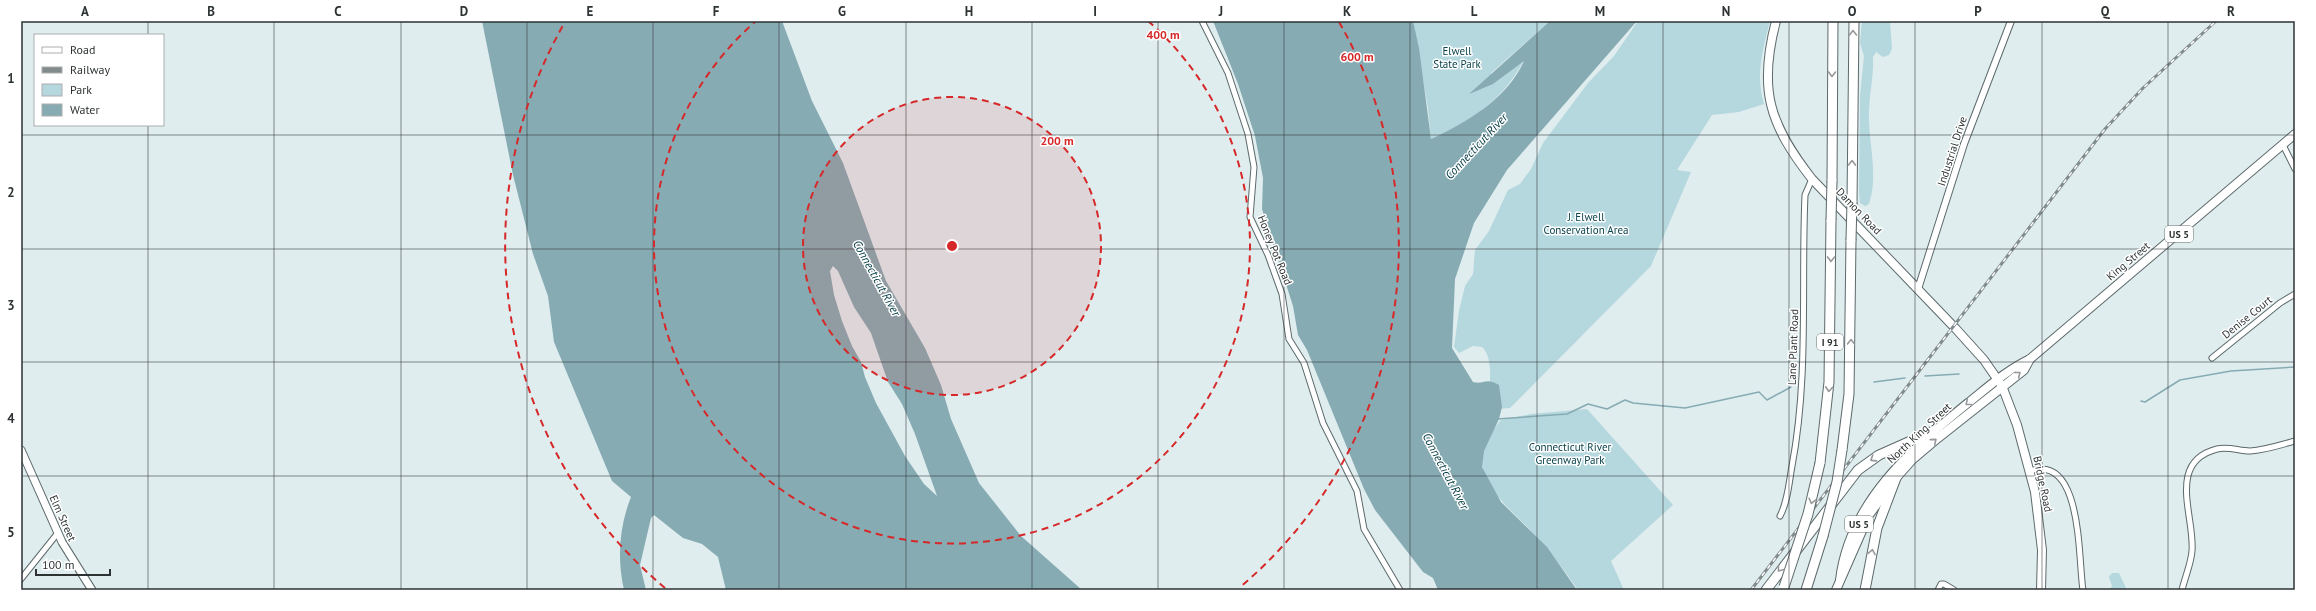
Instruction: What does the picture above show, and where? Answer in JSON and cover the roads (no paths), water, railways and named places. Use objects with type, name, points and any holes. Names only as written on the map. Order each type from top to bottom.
[{"type":"highway","name":"I 91","points":[[1784,588],[1808,514],[1820,463],[1829,382],[1833,21]]},
{"type":"highway","name":"I 91","points":[[1806,590],[1823,536],[1837,482],[1849,394],[1854,21]]},
{"type":"highway","points":[[1766,590],[1858,470],[1878,455],[1933,431]]},
{"type":"highway","points":[[1865,590],[1877,528],[1896,478]]},
{"type":"main road","name":"Damon Road","points":[[1776,21],[1767,66],[1772,108],[1783,139],[1812,179],[1918,289],[1974,350],[2000,382]]},
{"type":"main road","name":"King Street","points":[[2000,382],[2024,370],[2030,359],[2295,134]]},
{"type":"main road","name":"North King Street","points":[[1840,580],[1842,565],[1850,543],[1872,499],[1894,470],[1933,431],[2000,382]]},
{"type":"main road","name":"North King Street","points":[[1836,590],[1869,515],[1896,478],[1912,460],[2000,382]]},
{"type":"main road","name":"Bridge Road","points":[[2000,382],[2011,406],[2030,471],[2039,516],[2042,550],[2041,590]]},
{"type":"main road","name":"Elm Street","points":[[21,450],[57,534],[76,567],[92,590]]},
{"type":"street","name":"Honey Pot Road","points":[[1202,21],[1228,73],[1248,134],[1254,167],[1250,217],[1268,255],[1282,294],[1289,339],[1304,363],[1323,423],[1357,491],[1364,529],[1400,590]]},
{"type":"street","name":"Industrial Drive","points":[[1918,289],[1964,144],[2011,21]]},
{"type":"street","points":[[2283,145],[2295,169]]},
{"type":"street","name":"Lane Plant Road","points":[[1780,516],[1787,490],[1799,419],[1804,348],[1804,195],[1812,179]]},
{"type":"street","name":"Denise Court","points":[[2212,358],[2280,303],[2295,294]]},
{"type":"street","points":[[2182,590],[2192,551],[2186,488],[2189,473],[2194,464],[2204,455],[2215,450],[2258,450],[2295,441]]},
{"type":"street","points":[[2030,471],[2039,468],[2048,470],[2060,477],[2066,484],[2075,512],[2083,590]]},
{"type":"street","points":[[21,579],[57,534]]},
{"type":"street","points":[[1938,590],[1941,584],[1944,584],[1954,590]]},
{"type":"water","name":"Connecticut River","points":[[482,21],[782,21],[812,101],[843,163],[886,281],[925,348],[941,385],[951,419],[979,483],[1021,536],[1082,590],[726,590],[718,557],[702,544],[683,538],[654,515],[651,518],[640,565],[646,590],[624,590],[620,567],[620,543],[624,520],[631,497],[612,481],[554,342],[548,296],[533,254],[513,175]],"holes":[[[833,266],[838,271],[854,307],[871,333],[888,382],[902,404],[915,434],[937,496],[924,484],[905,456],[876,403],[865,377],[861,362],[852,346],[842,321],[834,295],[830,271]]]},
{"type":"water","name":"Connecticut River","points":[[1213,21],[1413,21],[1419,48],[1431,139],[1472,117],[1497,98],[1508,87],[1524,61],[1493,84],[1469,94],[1550,21],[1637,21],[1507,170],[1474,223],[1455,279],[1452,348],[1473,382],[1480,383],[1488,381],[1499,385],[1502,407],[1499,419],[1484,451],[1482,467],[1501,502],[1547,547],[1577,590],[1438,590],[1433,578],[1423,572],[1375,510],[1364,489],[1307,350],[1298,335],[1293,306],[1262,209],[1263,178],[1255,136],[1238,84]]},
{"type":"waterway","points":[[2141,401],[2145,402],[2180,380],[2231,371],[2295,367]]},
{"type":"waterway","points":[[1925,376],[1959,374]]},
{"type":"waterway","points":[[1874,382],[1905,378]]},
{"type":"waterway","points":[[1497,419],[1567,414],[1588,404],[1607,409],[1625,400],[1633,403],[1685,408],[1759,392],[1767,400],[1791,387]]},
{"type":"railway","points":[[1751,590],[2105,129],[2143,88],[2216,21]]},
{"type":"park label","name":"Elwell State Park","points":[[1457,57]]},
{"type":"park label","name":"J. Elwell Conservation Area","points":[[1586,223]]},
{"type":"park label","name":"Connecticut River Greenway Park","points":[[1570,453]]}]
